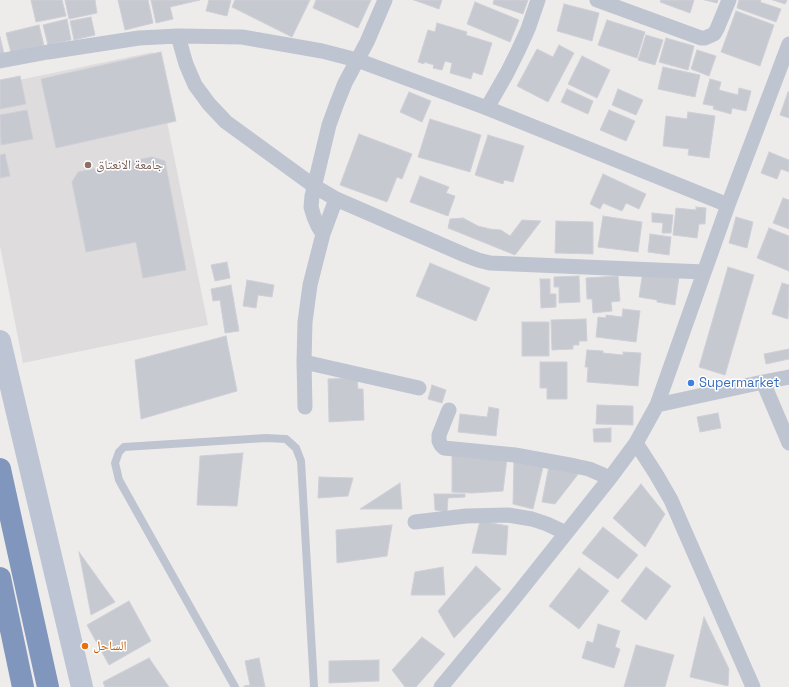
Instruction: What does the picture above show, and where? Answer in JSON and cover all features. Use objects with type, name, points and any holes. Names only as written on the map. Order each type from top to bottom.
[{"type":"highway","points":[[0,469],[48,687]]},
{"type":"highway","points":[[0,578],[23,687]]},
{"type":"street","points":[[324,234],[314,217],[312,196],[329,124],[345,83],[367,42],[385,0]]},
{"type":"street","points":[[487,108],[518,51],[528,29],[538,0]]},
{"type":"street","points":[[597,0],[697,38],[705,38],[714,34],[729,0]]},
{"type":"street","points":[[178,36],[186,64],[195,85],[209,104],[226,122],[314,186],[336,199],[465,255],[490,263],[704,272]]},
{"type":"street","points":[[0,61],[139,38],[178,36],[242,38],[322,51],[357,60],[487,108],[728,206]]},
{"type":"street","points":[[441,687],[610,478],[636,443],[657,405],[728,206],[789,44]]},
{"type":"street","points":[[305,407],[305,322],[310,285],[324,234],[336,199]]},
{"type":"street","points":[[0,341],[82,687]]},
{"type":"street","points":[[304,362],[420,388]]},
{"type":"street","points":[[657,405],[789,377]]},
{"type":"street","points":[[763,382],[789,443]]},
{"type":"street","points":[[449,410],[439,441],[444,448],[515,455],[589,469],[610,478]]},
{"type":"street","points":[[636,443],[671,500],[753,687]]},
{"type":"street","points":[[415,522],[466,516],[508,515],[532,519],[566,533]]},
{"type":"lane","points":[[235,687],[119,480],[115,463],[119,452],[124,447],[266,438],[286,439],[296,448],[301,461],[314,687]]},
{"type":"shaded area","name":"جامعة الانعتاق","points":[[153,52],[208,325],[23,363],[0,246],[0,84]]},
{"type":"building","points":[[31,0],[62,0],[66,16],[36,22]]},
{"type":"building","points":[[65,0],[95,0],[97,13],[69,19]]},
{"type":"building","points":[[118,0],[148,0],[153,23],[125,30]]},
{"type":"building","points":[[151,0],[200,0],[170,7],[173,19],[156,23]]},
{"type":"building","points":[[209,0],[231,0],[227,16],[206,11]]},
{"type":"building","points":[[235,0],[310,0],[292,37],[232,7]]},
{"type":"building","points":[[316,0],[371,0],[358,28],[313,8]]},
{"type":"building","points":[[414,0],[442,0],[439,9]]},
{"type":"building","points":[[494,0],[528,0],[523,14],[493,4]]},
{"type":"building","points":[[661,0],[694,0],[690,13],[660,2]]},
{"type":"building","points":[[705,0],[718,0],[717,3]]},
{"type":"building","points":[[739,0],[761,0],[760,2],[781,9],[776,22],[737,8]]},
{"type":"building","points":[[773,0],[787,0],[785,4]]},
{"type":"building","points":[[475,2],[519,20],[510,42],[467,24]]},
{"type":"building","points":[[564,4],[599,13],[592,41],[557,31]]},
{"type":"building","points":[[736,11],[774,25],[760,66],[721,52]]},
{"type":"building","points":[[91,17],[95,35],[74,40],[70,21]]},
{"type":"building","points":[[67,19],[71,40],[48,45],[43,25]]},
{"type":"building","points":[[607,20],[645,32],[637,58],[598,45]]},
{"type":"building","points":[[437,23],[467,32],[466,35],[492,43],[482,75],[473,72],[471,79],[450,73],[452,63],[445,61],[442,70],[433,68],[434,65],[418,62],[428,30],[435,32]]},
{"type":"building","points":[[39,25],[44,46],[11,53],[6,33]]},
{"type":"building","points":[[646,35],[663,40],[655,65],[638,60]]},
{"type":"building","points":[[0,37],[4,54],[0,55]]},
{"type":"building","points":[[666,38],[694,46],[688,70],[659,62]]},
{"type":"building","points":[[559,45],[574,53],[548,102],[517,86],[537,49],[553,57]]},
{"type":"building","points":[[697,50],[716,56],[709,76],[691,69]]},
{"type":"building","points":[[161,52],[176,121],[56,148],[41,79]]},
{"type":"building","points":[[582,56],[610,70],[597,98],[568,84]]},
{"type":"building","points":[[663,67],[700,75],[695,97],[658,89]]},
{"type":"building","points":[[20,76],[26,104],[0,109],[0,80]]},
{"type":"building","points":[[710,79],[721,82],[719,90],[738,95],[739,88],[751,91],[746,111],[732,108],[731,114],[713,109],[714,106],[703,104]]},
{"type":"building","points":[[567,89],[593,101],[588,114],[561,102]]},
{"type":"building","points":[[618,89],[643,100],[636,115],[612,105]]},
{"type":"building","points":[[409,92],[431,101],[422,122],[400,112]]},
{"type":"building","points":[[789,92],[789,118],[780,115]]},
{"type":"building","points":[[27,110],[33,139],[1,145],[0,115]]},
{"type":"building","points":[[609,110],[635,121],[626,141],[600,130]]},
{"type":"building","points":[[688,112],[715,116],[709,158],[688,155],[689,149],[663,146],[666,116],[687,119]]},
{"type":"building","points":[[430,119],[481,135],[470,172],[418,157]]},
{"type":"building","points":[[359,134],[412,154],[402,179],[397,177],[387,202],[340,185]]},
{"type":"building","points":[[488,135],[524,146],[513,182],[504,180],[503,184],[475,175]]},
{"type":"building","points":[[769,152],[789,160],[789,172],[781,169],[777,179],[761,173]]},
{"type":"building","points":[[5,154],[10,176],[0,178],[0,155]]},
{"type":"building","points":[[152,157],[165,161],[186,270],[143,278],[136,242],[86,252],[72,182],[78,172]]},
{"type":"building","points":[[603,174],[646,194],[639,209],[626,203],[622,211],[603,203],[600,209],[590,204]]},
{"type":"building","points":[[420,176],[449,187],[446,193],[455,196],[448,216],[410,202]]},
{"type":"building","points":[[783,198],[789,200],[789,229],[773,223]]},
{"type":"building","points":[[696,207],[706,208],[705,224],[699,224],[697,238],[673,235],[676,208],[696,210]]},
{"type":"building","points":[[652,213],[673,215],[671,233],[662,233],[663,223],[652,222]]},
{"type":"building","points":[[603,216],[642,222],[638,252],[598,247]]},
{"type":"building","points":[[736,217],[753,222],[747,248],[729,243]]},
{"type":"building","points":[[463,218],[478,226],[501,230],[510,236],[522,220],[541,221],[515,255],[448,228],[450,219]]},
{"type":"building","points":[[556,221],[593,222],[593,254],[555,253]]},
{"type":"building","points":[[769,228],[789,236],[789,271],[757,258]]},
{"type":"building","points":[[650,234],[671,237],[669,255],[648,252]]},
{"type":"building","points":[[227,262],[230,278],[215,281],[211,265]]},
{"type":"building","points":[[430,263],[490,288],[476,321],[416,296]]},
{"type":"building","points":[[728,267],[754,275],[725,375],[699,367]]},
{"type":"building","points":[[643,271],[679,277],[675,305],[639,297]]},
{"type":"building","points":[[579,276],[580,302],[559,303],[559,287],[554,287],[554,277]]},
{"type":"building","points":[[618,276],[620,301],[611,302],[612,311],[593,313],[592,299],[587,299],[586,278]]},
{"type":"building","points":[[540,279],[550,279],[550,294],[556,294],[556,307],[541,308]]},
{"type":"building","points":[[247,280],[274,285],[272,297],[258,295],[256,308],[243,306]]},
{"type":"building","points":[[782,283],[789,285],[788,319],[772,314]]},
{"type":"building","points":[[231,285],[239,331],[225,333],[220,300],[213,301],[211,289]]},
{"type":"building","points":[[623,309],[640,311],[636,342],[596,337],[598,317],[606,318],[606,315],[622,317]]},
{"type":"building","points":[[586,319],[587,341],[579,341],[579,345],[573,345],[573,349],[552,350],[551,320]]},
{"type":"building","points":[[522,322],[549,322],[549,356],[522,356]]},
{"type":"building","points":[[226,336],[237,391],[141,419],[135,360]]},
{"type":"building","points":[[789,349],[789,359],[766,364],[764,354]]},
{"type":"building","points":[[587,350],[603,351],[603,353],[623,355],[623,352],[641,353],[638,386],[587,382],[588,367],[585,367]]},
{"type":"building","points":[[540,362],[567,362],[567,399],[547,399],[547,388],[540,388]]},
{"type":"building","points":[[357,378],[358,389],[363,389],[364,420],[329,422],[328,379]]},
{"type":"building","points":[[432,385],[446,390],[442,403],[428,399]]},
{"type":"building","points":[[597,405],[633,406],[633,425],[596,424]]},
{"type":"building","points":[[489,407],[499,409],[496,436],[458,432],[460,414],[487,417]]},
{"type":"building","points":[[718,413],[721,428],[700,432],[697,417]]},
{"type":"building","points":[[611,428],[611,442],[594,442],[593,429]]},
{"type":"building","points":[[243,453],[237,506],[197,505],[200,456]]},
{"type":"building","points":[[452,454],[507,459],[503,491],[472,493],[452,492]]},
{"type":"building","points":[[514,459],[544,463],[533,509],[513,504]]},
{"type":"building","points":[[549,466],[579,473],[555,504],[542,502]]},
{"type":"building","points":[[319,477],[353,478],[348,496],[318,498]]},
{"type":"building","points":[[400,483],[402,509],[360,509]]},
{"type":"building","points":[[641,484],[665,514],[645,547],[613,518]]},
{"type":"building","points":[[434,494],[465,494],[465,497],[448,498],[447,512],[435,510]]},
{"type":"building","points":[[480,521],[508,526],[506,555],[472,553]]},
{"type":"building","points":[[392,525],[387,556],[337,563],[336,530]]},
{"type":"building","points":[[603,527],[638,555],[618,579],[582,553]]},
{"type":"building","points":[[79,552],[115,602],[91,615]]},
{"type":"building","points":[[476,566],[501,589],[454,638],[438,611]]},
{"type":"building","points":[[443,567],[445,595],[411,595],[415,572]]},
{"type":"building","points":[[646,567],[671,586],[646,620],[621,601]]},
{"type":"building","points":[[579,568],[609,591],[579,629],[549,606]]},
{"type":"building","points":[[129,601],[151,641],[109,665],[87,625]]},
{"type":"building","points":[[704,617],[729,669],[728,686],[690,677]]},
{"type":"building","points":[[598,624],[620,631],[615,647],[620,649],[614,668],[582,658],[587,641],[593,643]]},
{"type":"building","points":[[422,637],[445,654],[416,687],[405,687],[392,670]]},
{"type":"building","points":[[636,645],[674,655],[665,687],[624,687]]},
{"type":"building","points":[[149,658],[169,687],[105,687],[103,682]]},
{"type":"building","points":[[259,658],[265,687],[244,687],[250,685],[245,661]]},
{"type":"building","points":[[379,660],[379,681],[329,683],[329,661]]},
{"type":"place","name":"جامعة الانعتاق","points":[[88,165]]},
{"type":"place","name":"Supermarket","points":[[691,383]]},
{"type":"place","name":"الساحل","points":[[85,646]]}]
